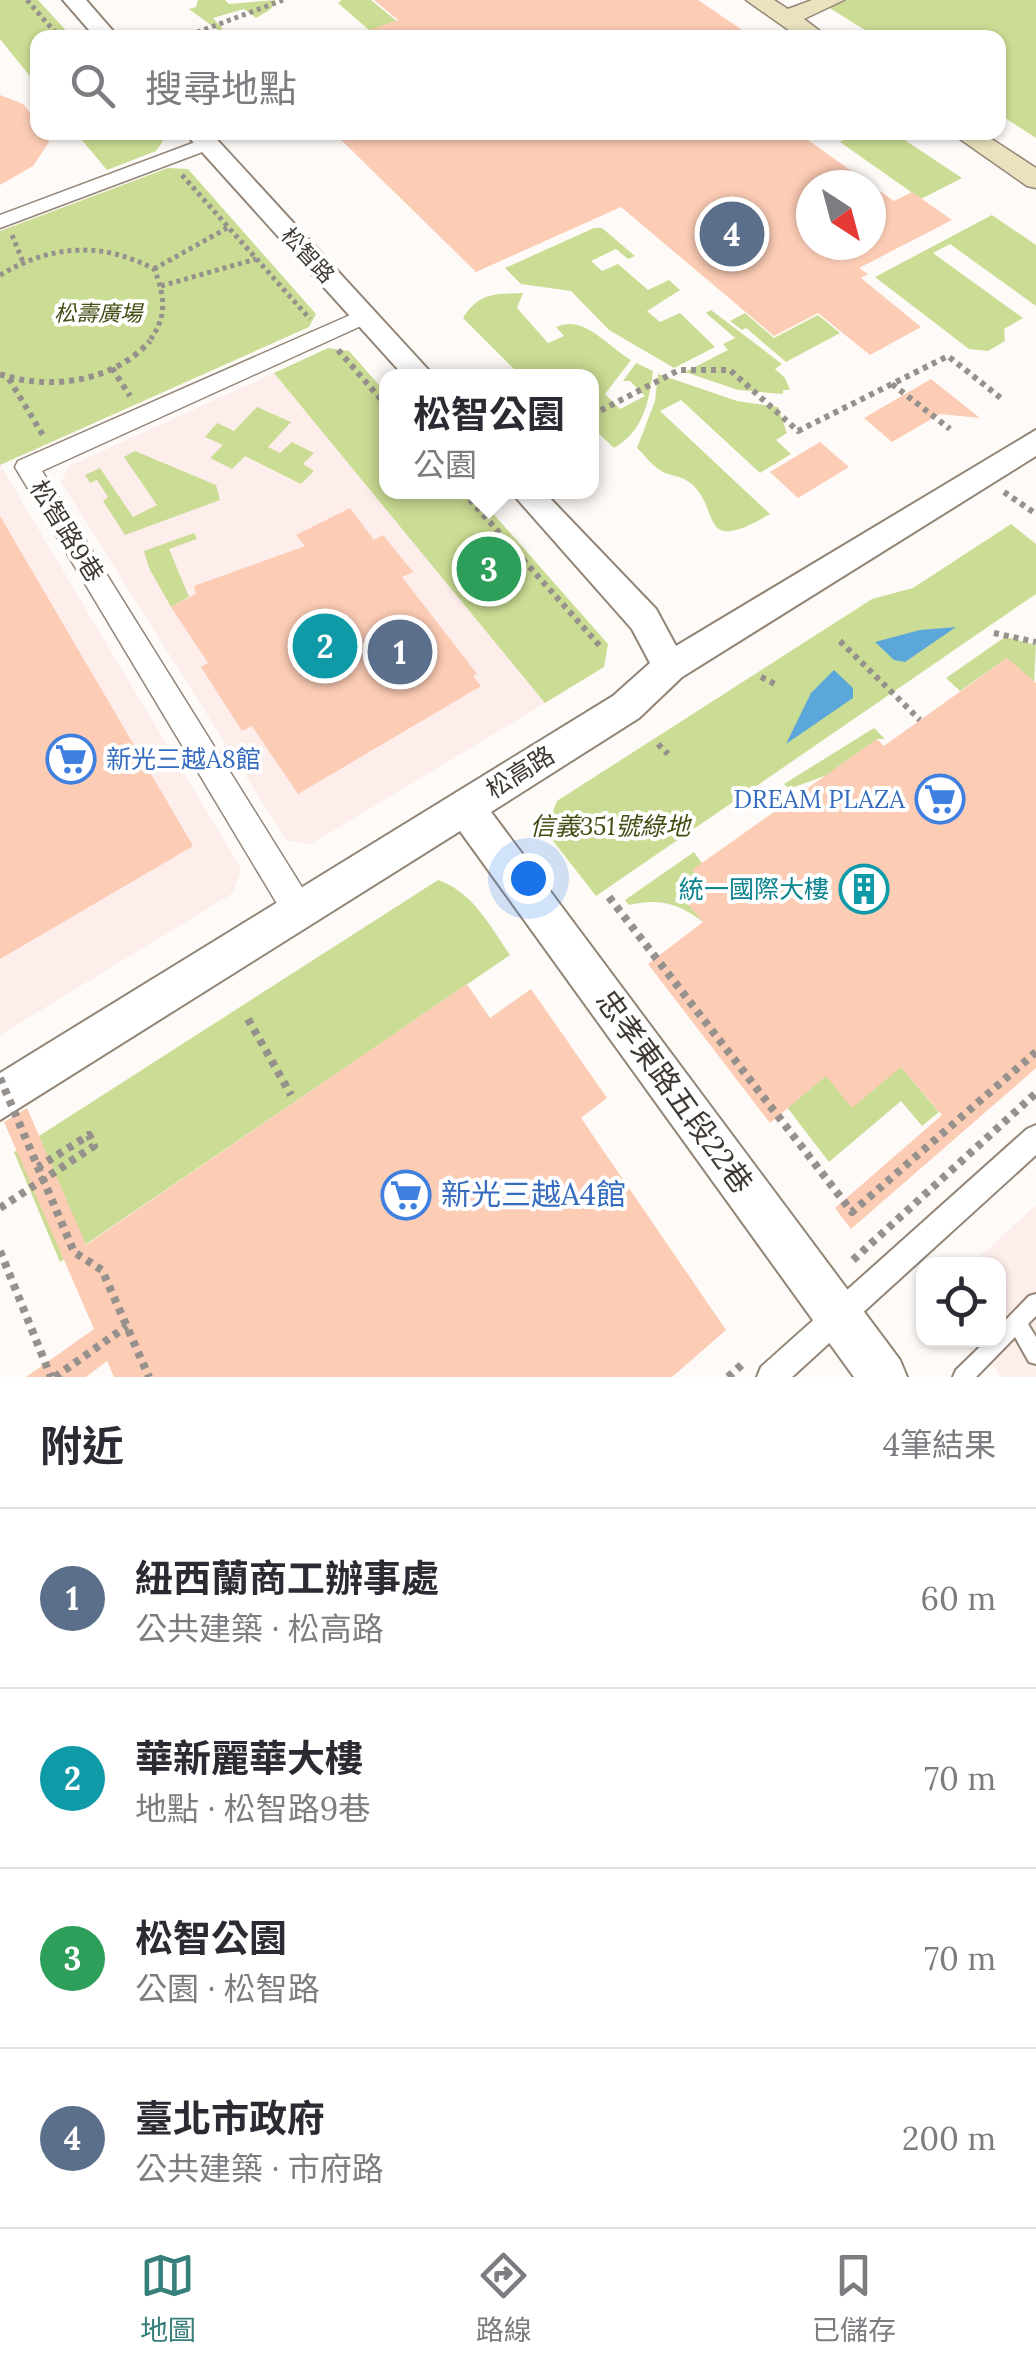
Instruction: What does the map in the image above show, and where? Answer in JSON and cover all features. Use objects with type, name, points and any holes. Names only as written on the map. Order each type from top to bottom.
[{"type":"main road","points":[[758,0],[805,30]]},
{"type":"main road","points":[[787,18],[832,0]]},
{"type":"main road","points":[[976,140],[1036,180]]},
{"type":"street","points":[[74,0],[101,30]]},
{"type":"street","points":[[0,222],[168,158],[198,140]]},
{"type":"street","name":"松智路","points":[[203,140],[413,369]]},
{"type":"street","name":"松智路9巷","points":[[299,911],[27,467],[364,316]]},
{"type":"street","name":"松高路","points":[[0,1098],[626,707],[670,667],[1036,440]]},
{"type":"street","points":[[533,499],[644,619],[670,667]]},
{"type":"street","name":"忠孝東路五段22巷","points":[[465,807],[882,1377]]},
{"type":"street","points":[[772,1377],[1036,1138]]},
{"type":"lane","points":[[964,1377],[1036,1303]]},
{"type":"lane","points":[[1018,1322],[1036,1355]]},
{"type":"path","points":[[27,0],[53,30]]},
{"type":"path","points":[[203,30],[283,0]]},
{"type":"path","points":[[168,158],[379,397]]},
{"type":"path","points":[[154,269],[229,227]]},
{"type":"path","points":[[0,275],[46,254],[77,248],[107,249],[133,256],[154,269],[164,308],[159,329],[140,350],[112,368],[60,381],[8,378],[0,374]]},
{"type":"path","points":[[161,286],[256,259]]},
{"type":"path","points":[[599,411],[679,370],[730,370],[798,431],[948,356],[1002,399]]},
{"type":"path","points":[[112,368],[143,415]]},
{"type":"path","points":[[8,378],[55,454]]},
{"type":"path","points":[[892,384],[950,429]]},
{"type":"path","points":[[469,499],[600,646]]},
{"type":"path","points":[[994,633],[1036,642]]},
{"type":"path","points":[[840,641],[920,720]]},
{"type":"path","points":[[762,677],[775,684]]},
{"type":"path","points":[[658,744],[668,754]]},
{"type":"path","points":[[609,898],[852,1212],[1036,1052]]},
{"type":"path","points":[[248,1018],[291,1096]]},
{"type":"path","points":[[0,1078],[74,1252],[102,1270],[149,1377]]},
{"type":"path","points":[[0,1208],[94,1146],[89,1135],[38,1167]]},
{"type":"path","points":[[0,1251],[53,1377],[127,1326]]},
{"type":"shaded area","points":[[274,373],[545,703],[311,844],[286,840],[61,482],[69,466]]},
{"type":"shaded area","name":"新光三越A8館","points":[[0,465],[241,869],[233,893],[0,1035]]},
{"type":"shaded area","points":[[1036,1205],[1036,1377],[1002,1377],[978,1347],[1006,1347],[1006,1257],[980,1257]]},
{"type":"green space","points":[[0,0],[38,0],[66,30],[30,30],[30,76],[0,39]]},
{"type":"green space","points":[[198,0],[225,0],[229,4],[275,0],[271,9],[256,18],[244,9],[213,18],[221,30],[189,9],[196,7]]},
{"type":"green space","points":[[371,0],[407,30],[369,30],[338,3]]},
{"type":"green space","points":[[817,0],[1036,0],[1036,138],[1006,119],[1006,30],[865,30]]},
{"type":"green space","points":[[82,140],[163,141],[156,151],[107,170]]},
{"type":"green space","points":[[905,140],[962,178],[921,199],[886,174],[886,170],[880,170],[840,142]]},
{"type":"green space","name":"松壽廣場","points":[[168,168],[188,169],[316,314],[309,327],[0,465],[0,231]]},
{"type":"green space","points":[[992,215],[1036,245],[1036,306],[950,244],[933,253],[1023,318],[1004,329],[1005,341],[988,351],[969,349],[875,277]]},
{"type":"green space","points":[[594,228],[602,228],[635,256],[628,259],[616,249],[591,261],[602,271],[618,264],[648,290],[669,280],[680,290],[647,311],[660,322],[680,313],[715,347],[674,368],[609,330],[571,291],[521,284],[505,268]]},
{"type":"green space","points":[[523,293],[517,308],[548,343],[564,336],[556,327],[576,325],[595,333],[631,360],[605,394],[620,409],[645,396],[630,381],[623,381],[636,363],[653,371],[647,405],[632,434],[614,448],[599,434],[599,369],[514,369],[463,318],[475,303],[496,294]]},
{"type":"green space","points":[[711,310],[782,364],[775,369],[790,390],[783,390],[783,394],[738,390],[685,372],[728,350],[723,344],[735,338],[706,313]]},
{"type":"green space","points":[[745,313],[774,338],[818,315],[840,333],[786,362],[746,328],[742,330],[730,321]]},
{"type":"green space","points":[[328,348],[349,351],[379,385],[379,499],[480,499],[608,644],[604,667],[545,703],[274,373]]},
{"type":"green space","points":[[658,374],[737,401],[778,407],[787,433],[776,440],[791,454],[760,473],[681,400],[660,411],[770,514],[746,526],[720,530],[689,482],[663,472],[637,448],[655,401]]},
{"type":"green space","points":[[257,407],[291,422],[268,447],[280,453],[292,442],[314,453],[303,464],[314,471],[301,484],[245,456],[232,469],[210,458],[223,445],[205,437],[217,423],[234,431]]},
{"type":"green space","points":[[135,451],[216,485],[220,500],[125,535],[103,501],[108,497],[97,480],[90,483],[85,475],[100,468],[133,517],[157,505],[124,457]]},
{"type":"green space","name":"信義351號綠地","points":[[1011,524],[1036,544],[1036,594],[596,896],[550,837],[547,825],[557,801],[872,599],[913,588]]},
{"type":"green space","points":[[194,533],[197,539],[169,549],[189,597],[171,607],[144,551]]},
{"type":"green space","points":[[1005,637],[1036,645],[1034,682],[1007,658],[960,691],[946,678]]},
{"type":"green space","points":[[874,728],[885,739],[877,739],[827,775],[789,789],[784,784]]},
{"type":"green space","points":[[694,852],[702,863],[693,870],[702,881],[682,896],[703,922],[668,904],[629,905],[625,900]]},
{"type":"green space","points":[[438,880],[471,901],[510,955],[60,1262],[14,1152]]},
{"type":"green space","points":[[901,1067],[939,1112],[922,1126],[901,1101],[829,1162],[783,1102],[826,1076]]},
{"type":"water","points":[[956,627],[905,662],[894,660],[875,642],[920,630]]},
{"type":"water","points":[[834,670],[853,688],[853,698],[786,744],[811,693]]},
{"type":"building","points":[[374,0],[698,0],[742,30],[369,30],[398,20]]},
{"type":"building","points":[[0,95],[23,104],[30,112],[30,140],[49,142],[33,166],[0,185]]},
{"type":"building","points":[[341,140],[808,140],[850,170],[796,170],[796,260],[874,260],[859,268],[868,274],[861,278],[921,327],[870,355],[818,313],[774,336],[621,207],[476,272]]},
{"type":"building","points":[[912,192],[952,220],[886,254],[886,195],[894,201]]},
{"type":"building","points":[[931,379],[980,418],[940,414],[892,442],[864,418]]},
{"type":"building","points":[[820,442],[849,467],[798,498],[770,472]]},
{"type":"building","points":[[350,508],[374,540],[383,535],[413,572],[402,577],[477,674],[473,676],[481,686],[298,794],[252,726],[242,731],[201,667],[208,663],[171,607],[196,594],[194,586],[305,546],[296,535]]},
{"type":"building","name":"新光三越A8館","points":[[0,516],[193,846],[0,959]]},
{"type":"building","name":"統一國際大樓","points":[[1007,658],[1036,683],[1036,1068],[851,1229],[835,1208],[942,1115],[901,1067],[852,1108],[826,1076],[770,1123],[648,964],[703,922],[681,896],[702,881],[692,870],[877,739],[884,746]]},
{"type":"building","name":"新光三越A4館","points":[[467,984],[490,1018],[531,989],[607,1098],[581,1118],[726,1330],[672,1377],[114,1377],[107,1361],[86,1377],[26,1377],[94,1329],[4,1122],[27,1108],[86,1245]]},
{"type":"place","name":"臺北市政府","points":[[732,234]]},
{"type":"place","name":"松智公園","points":[[489,569]]},
{"type":"place","name":"華新麗華大樓","points":[[325,646]]},
{"type":"place","name":"紐西蘭商工辦事處","points":[[400,652]]},
{"type":"place","name":"新光三越A8館","points":[[71,759]]},
{"type":"place","name":"DREAM PLAZA","points":[[940,799]]},
{"type":"place","name":"統一國際大樓","points":[[864,889]]},
{"type":"place","name":"新光三越A4館","points":[[406,1195]]}]
